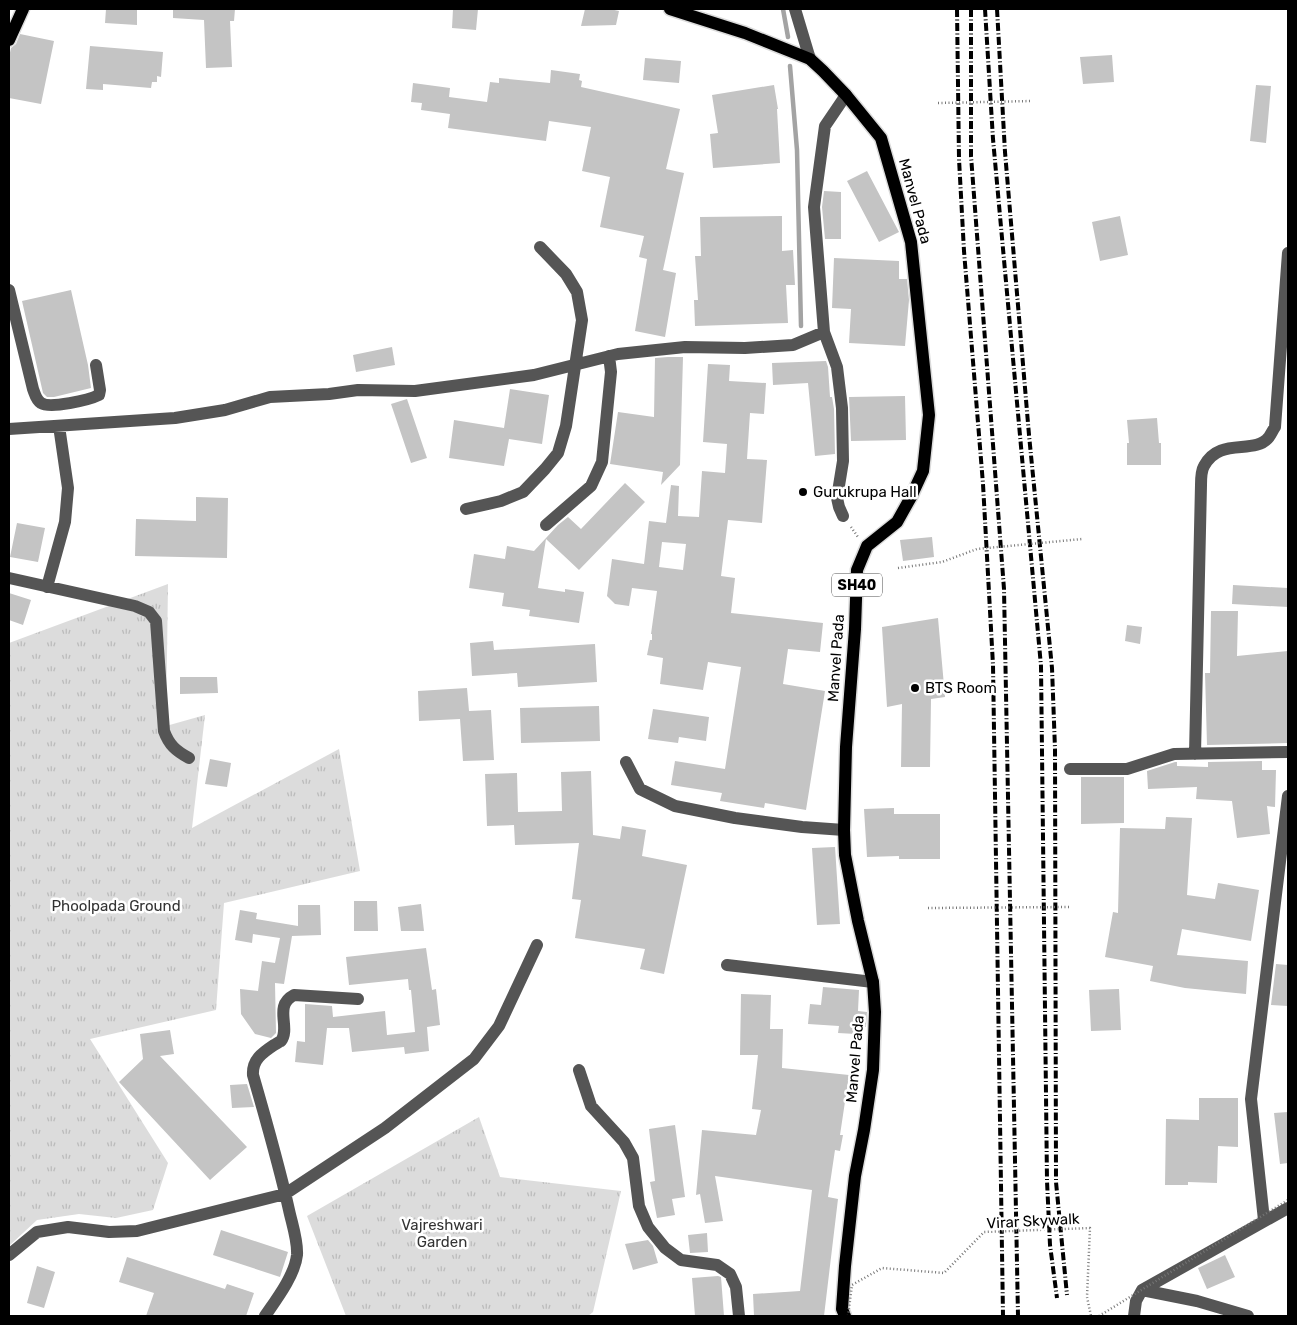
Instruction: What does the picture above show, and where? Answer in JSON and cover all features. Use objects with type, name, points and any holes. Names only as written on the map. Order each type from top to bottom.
[{"type":"main road","points":[[9,40],[23,9]]},
{"type":"main road","name":"Manvel Pada","points":[[670,9],[745,33],[810,59],[846,95],[881,138],[911,242],[929,415],[924,470],[898,522],[867,546],[857,570],[855,629],[846,747],[845,855],[858,921],[873,982],[875,1012],[873,1070],[855,1176],[845,1266],[845,1314]]},
{"type":"street","points":[[795,9],[810,59]]},
{"type":"street","points":[[843,516],[837,498],[843,461],[842,408],[836,366],[824,332],[814,207],[825,126],[846,95]]},
{"type":"street","points":[[466,509],[501,501],[523,492],[558,453],[566,426],[582,320],[577,292],[566,274],[540,247]]},
{"type":"street","points":[[1195,754],[1203,467],[1214,453],[1229,448],[1258,444],[1269,438],[1275,427],[1288,253]]},
{"type":"street","points":[[9,290],[33,389],[38,400],[56,415],[175,418],[225,410],[270,397],[329,394],[358,390],[424,389],[534,375],[610,356],[685,348],[744,348],[793,345],[824,332]]},
{"type":"street","points":[[546,525],[591,486],[602,462],[611,372],[610,356]]},
{"type":"street","points":[[9,429],[56,415],[100,395],[96,365]]},
{"type":"street","points":[[46,587],[65,522],[68,488],[56,415]]},
{"type":"street","points":[[9,578],[135,606],[149,612],[156,621],[164,731],[168,741],[176,751],[189,758]]},
{"type":"street","points":[[1070,769],[1126,768],[1174,754],[1288,752]]},
{"type":"street","points":[[626,762],[640,789],[675,806],[735,818],[802,827],[844,830]]},
{"type":"street","points":[[1264,1220],[1251,1098],[1288,796]]},
{"type":"street","points":[[9,1255],[37,1232],[68,1227],[109,1232],[137,1231],[284,1188],[385,1128],[474,1060],[499,1026],[537,945]]},
{"type":"street","points":[[727,965],[873,982]]},
{"type":"street","points":[[265,1316],[279,1297],[293,1270],[297,1256],[296,1241],[284,1188],[253,1075],[253,1068],[257,1058],[280,1041],[283,1033],[283,1007],[287,998],[294,995],[358,998]]},
{"type":"street","points":[[578,1070],[591,1106],[624,1142],[633,1158],[639,1206],[648,1228],[664,1248],[681,1260],[717,1265],[730,1274],[736,1287],[739,1316]]},
{"type":"street","points":[[1134,1316],[1136,1301],[1142,1290],[1288,1208]]},
{"type":"street","points":[[1142,1290],[1197,1301],[1248,1316]]},
{"type":"path","points":[[938,103],[1032,101]]},
{"type":"path","points":[[843,516],[867,546]]},
{"type":"path","points":[[898,568],[942,562],[977,549],[1082,540]]},
{"type":"path","points":[[928,908],[1069,907]]},
{"type":"path","points":[[1099,1316],[1288,1200]]},
{"type":"path","name":"Virar Skywalk","points":[[845,1314],[852,1285],[882,1268],[944,1273],[984,1232],[1090,1228],[1087,1297],[1091,1316]]},
{"type":"green space","name":"Phoolpada Ground","points":[[168,584],[166,726],[205,715],[192,828],[339,749],[360,871],[224,903],[216,1010],[90,1039],[168,1163],[153,1210],[116,1218],[79,1214],[37,1220],[9,1246],[9,643]]},
{"type":"green space","name":"Vajreshwari Garden","points":[[479,1117],[500,1177],[621,1191],[593,1312],[588,1316],[346,1316],[307,1216]]},
{"type":"building","points":[[106,9],[137,9],[137,25],[105,23]]},
{"type":"building","points":[[173,9],[235,9],[234,21],[230,21],[232,67],[206,68],[204,20],[173,18]]},
{"type":"building","points":[[453,9],[478,9],[476,30],[452,28]]},
{"type":"building","points":[[585,9],[619,11],[616,25],[581,26]]},
{"type":"building","points":[[20,34],[54,41],[41,104],[9,98],[9,57],[11,48],[16,44]]},
{"type":"building","points":[[90,46],[163,52],[161,77],[157,76],[157,82],[152,82],[151,88],[103,84],[103,90],[86,89]]},
{"type":"building","points":[[1112,55],[1114,82],[1083,84],[1080,57]]},
{"type":"building","points":[[645,58],[681,61],[679,83],[643,80]]},
{"type":"building","points":[[551,70],[580,74],[581,87],[680,109],[666,169],[684,173],[663,270],[676,273],[665,337],[635,331],[647,259],[639,257],[644,236],[600,227],[610,177],[582,171],[591,127],[549,121],[546,141],[448,128],[450,114],[421,110],[422,103],[411,102],[413,83],[450,88],[449,97],[487,102],[490,82],[499,83],[499,78],[550,83]]},
{"type":"building","points":[[774,85],[778,109],[780,163],[713,168],[710,134],[718,133],[712,95]]},
{"type":"building","points":[[1256,85],[1271,86],[1266,143],[1250,141]]},
{"type":"building","points":[[867,171],[899,232],[879,242],[847,181]]},
{"type":"building","points":[[824,191],[841,192],[841,239],[825,239],[822,207]]},
{"type":"building","points":[[782,216],[782,251],[793,250],[795,285],[786,285],[788,323],[695,326],[694,300],[698,300],[695,256],[701,256],[700,217]]},
{"type":"building","points":[[1120,216],[1128,255],[1100,261],[1092,222]]},
{"type":"building","points":[[834,258],[899,261],[899,279],[907,279],[909,300],[905,346],[849,343],[851,309],[832,308]]},
{"type":"building","points":[[71,290],[88,365],[91,388],[47,397],[43,393],[22,301]]},
{"type":"building","points":[[392,347],[395,365],[356,372],[353,355]]},
{"type":"building","points":[[683,357],[680,465],[661,485],[663,472],[610,464],[618,412],[654,417],[655,358]]},
{"type":"building","points":[[826,361],[830,397],[832,397],[834,409],[835,454],[815,456],[808,383],[773,385],[772,363]]},
{"type":"building","points":[[708,364],[730,365],[729,381],[766,383],[764,414],[750,413],[747,459],[767,460],[762,523],[728,520],[721,576],[735,578],[731,613],[823,623],[820,652],[788,649],[783,684],[825,691],[806,810],[765,803],[764,808],[720,801],[722,793],[671,785],[675,761],[725,769],[741,667],[708,662],[703,690],[660,684],[663,658],[647,655],[650,640],[652,640],[651,634],[657,591],[632,588],[629,606],[615,604],[607,596],[612,559],[644,564],[649,521],[666,523],[671,485],[679,486],[678,516],[699,517],[702,471],[725,473],[727,444],[703,442]],"holes":[[[662,542],[686,544],[683,570],[659,567]]]},
{"type":"building","points":[[510,389],[549,395],[542,444],[509,439],[504,466],[449,458],[454,420],[504,428]]},
{"type":"building","points":[[905,396],[906,440],[851,441],[849,397]]},
{"type":"building","points":[[407,399],[427,458],[411,463],[391,404]]},
{"type":"building","points":[[1157,418],[1159,443],[1161,443],[1161,465],[1127,465],[1127,443],[1129,443],[1127,420]]},
{"type":"building","points":[[625,483],[645,502],[579,570],[546,539],[538,588],[565,592],[565,589],[584,592],[579,623],[529,616],[530,610],[502,606],[504,593],[469,588],[474,554],[505,559],[507,546],[534,551],[558,525],[568,517],[581,529]]},
{"type":"building","points":[[196,497],[228,498],[227,558],[135,556],[136,519],[196,521]]},
{"type":"building","points":[[17,523],[45,528],[38,562],[10,557]]},
{"type":"building","points":[[932,537],[934,557],[903,561],[900,540]]},
{"type":"building","points":[[1233,585],[1288,588],[1288,607],[1232,604]]},
{"type":"building","points":[[9,593],[31,600],[23,625],[9,620]]},
{"type":"building","points":[[1211,611],[1238,611],[1237,656],[1288,651],[1288,743],[1207,745],[1205,673],[1210,673]]},
{"type":"building","points":[[938,618],[945,697],[931,699],[930,767],[901,767],[902,704],[887,707],[882,627]]},
{"type":"building","points":[[1127,625],[1142,627],[1140,644],[1125,641]]},
{"type":"building","points":[[493,641],[494,650],[595,644],[597,682],[518,687],[517,673],[472,676],[470,643]]},
{"type":"building","points":[[180,677],[217,677],[218,693],[180,694]]},
{"type":"building","points":[[467,688],[469,711],[491,710],[494,760],[463,761],[460,719],[419,721],[418,691]]},
{"type":"building","points":[[599,706],[600,741],[521,743],[520,708]]},
{"type":"building","points":[[653,709],[709,717],[706,741],[679,737],[678,743],[648,739]]},
{"type":"building","points":[[210,759],[231,763],[227,787],[205,784]]},
{"type":"building","points":[[1262,761],[1262,770],[1276,770],[1275,807],[1267,806],[1270,834],[1237,838],[1232,801],[1196,799],[1197,787],[1148,789],[1147,771],[1175,762],[1177,762],[1177,766],[1208,767],[1208,762]]},
{"type":"building","points":[[591,771],[593,835],[620,839],[622,826],[646,830],[642,856],[687,865],[664,974],[640,969],[645,949],[575,938],[581,900],[572,899],[579,843],[515,845],[514,825],[487,826],[485,774],[517,773],[518,812],[562,811],[561,772]]},
{"type":"building","points":[[1081,777],[1124,777],[1124,823],[1081,824]]},
{"type":"building","points":[[894,808],[894,814],[940,814],[940,859],[899,859],[899,856],[867,857],[864,809]]},
{"type":"building","points":[[1166,817],[1192,818],[1187,895],[1215,899],[1218,883],[1259,890],[1251,941],[1182,929],[1177,955],[1248,961],[1246,994],[1185,988],[1150,981],[1153,966],[1105,957],[1113,912],[1118,913],[1120,828],[1165,829]]},
{"type":"building","points":[[835,847],[840,924],[817,925],[812,848]]},
{"type":"building","points":[[354,901],[377,901],[378,931],[354,931]]},
{"type":"building","points":[[421,904],[424,931],[401,931],[398,907]]},
{"type":"building","points":[[298,905],[320,905],[321,935],[292,936],[284,984],[275,983],[276,1033],[271,1038],[255,1034],[241,1014],[240,989],[258,991],[262,961],[275,963],[280,938],[253,934],[252,943],[235,940],[240,910],[257,913],[256,919],[298,926]]},
{"type":"building","points":[[426,948],[432,990],[436,989],[440,1025],[427,1027],[429,1051],[405,1054],[404,1047],[352,1052],[349,1028],[327,1028],[323,1065],[295,1062],[297,1041],[305,1042],[305,1004],[332,1006],[333,1017],[385,1011],[387,1035],[415,1032],[411,990],[409,990],[408,979],[349,985],[346,957]]},
{"type":"building","points":[[1276,964],[1288,965],[1288,1006],[1271,1005]]},
{"type":"building","points":[[823,987],[859,990],[858,1011],[867,1012],[866,1027],[857,1026],[856,1034],[838,1033],[839,1026],[808,1024],[810,1004],[821,1005]]},
{"type":"building","points":[[1119,989],[1121,1030],[1091,1031],[1089,990]]},
{"type":"building","points":[[741,994],[771,995],[770,1029],[783,1029],[782,1068],[849,1075],[840,1135],[843,1135],[840,1151],[835,1150],[828,1197],[838,1199],[824,1316],[754,1316],[753,1294],[800,1291],[812,1190],[715,1176],[723,1221],[705,1223],[700,1194],[696,1195],[702,1130],[756,1135],[761,1110],[752,1109],[758,1055],[740,1055]]},
{"type":"building","points":[[170,1030],[174,1054],[160,1056],[247,1147],[210,1180],[119,1082],[143,1059],[140,1034]]},
{"type":"building","points":[[247,1084],[254,1107],[232,1108],[230,1085]]},
{"type":"building","points":[[1199,1098],[1238,1098],[1238,1147],[1218,1146],[1217,1183],[1188,1182],[1188,1185],[1165,1185],[1166,1119],[1199,1120]]},
{"type":"building","points":[[1288,1112],[1288,1163],[1280,1164],[1274,1113]]},
{"type":"building","points":[[675,1125],[685,1197],[672,1199],[675,1215],[657,1218],[650,1182],[655,1181],[649,1129]]},
{"type":"building","points":[[221,1230],[288,1252],[280,1277],[213,1255]]},
{"type":"building","points":[[707,1233],[708,1252],[690,1253],[688,1235]]},
{"type":"building","points":[[648,1240],[653,1246],[658,1263],[633,1270],[625,1244]]},
{"type":"building","points":[[1225,1255],[1235,1277],[1207,1289],[1198,1268]]},
{"type":"building","points":[[127,1257],[225,1289],[227,1284],[254,1293],[246,1316],[146,1316],[154,1293],[119,1282]]},
{"type":"building","points":[[37,1266],[55,1272],[44,1308],[27,1303]]},
{"type":"building","points":[[721,1277],[724,1316],[695,1316],[692,1278]]},
{"type":"waterway","points":[[783,9],[788,37]]},
{"type":"waterway","points":[[790,66],[797,150],[801,326]]},
{"type":"railway","points":[[957,9],[959,159],[964,251],[983,484],[993,665],[1003,1316]]},
{"type":"railway","points":[[971,9],[971,156],[1004,589],[1018,1316]]},
{"type":"railway","points":[[985,9],[993,139],[1041,666],[1047,1181],[1050,1245],[1057,1298]]},
{"type":"railway","points":[[997,9],[1005,152],[1029,435],[1052,668],[1055,749],[1056,1182],[1067,1295]]},
{"type":"place","name":"Gurukrupa Hall","points":[[803,492]]},
{"type":"place","name":"BTS Room","points":[[915,688]]}]
